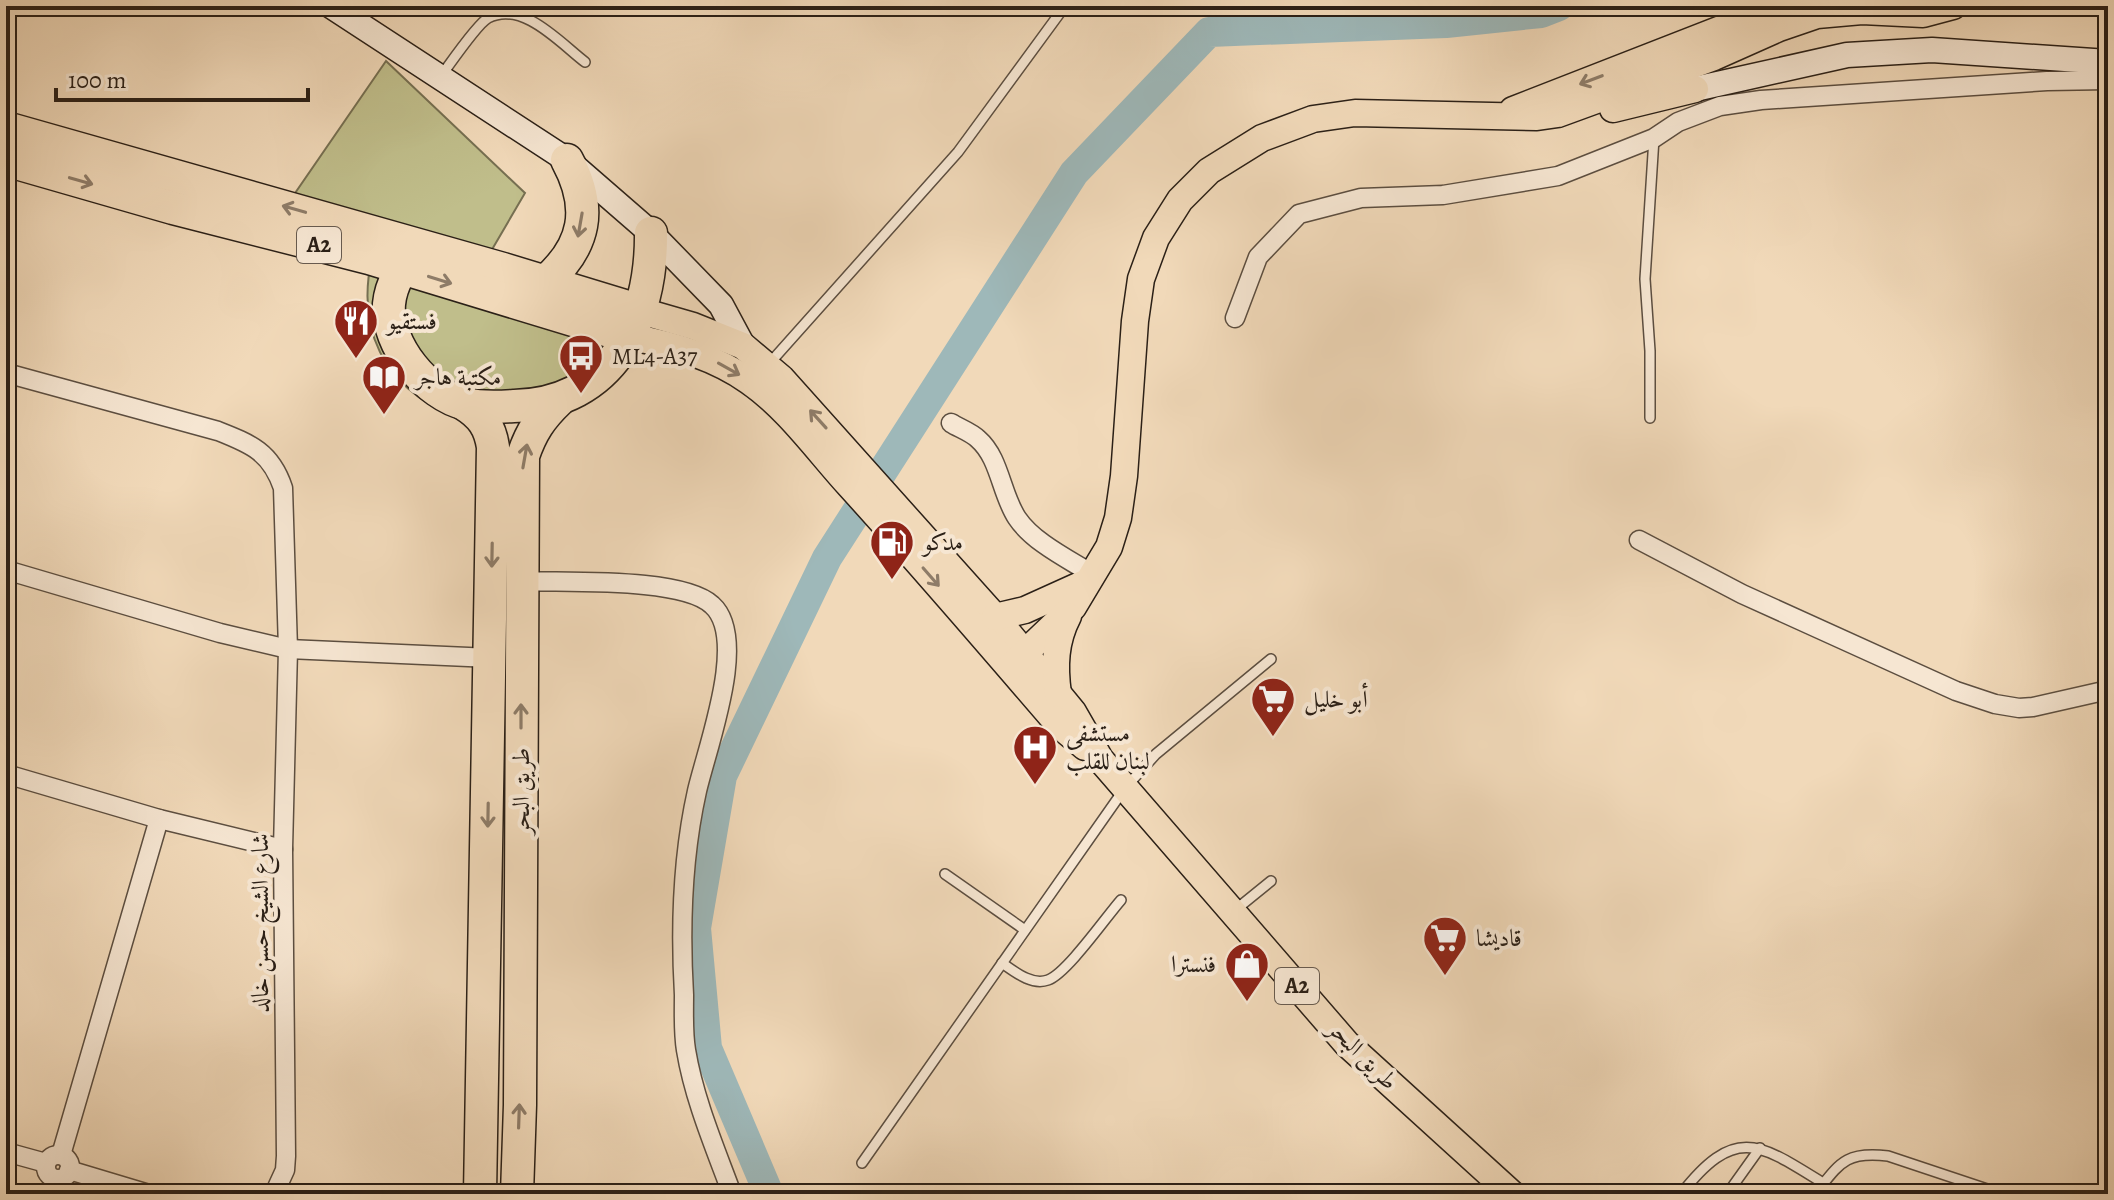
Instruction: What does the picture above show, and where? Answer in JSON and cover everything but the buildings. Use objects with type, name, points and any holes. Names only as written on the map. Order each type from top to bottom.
[{"type":"highway","name":"A2","points":[[6,128],[184,178],[411,257],[621,320]]},
{"type":"highway","name":"A2","points":[[6,160],[173,208],[328,247],[411,257]]},
{"type":"highway","points":[[545,282],[562,267],[575,247],[582,226],[583,203],[578,180],[567,160]]},
{"type":"highway","points":[[173,208],[184,178]]},
{"type":"highway","points":[[621,320],[649,272],[651,233]]},
{"type":"highway","points":[[328,247],[361,273],[388,307]]},
{"type":"highway","points":[[388,307],[392,287],[411,257]]},
{"type":"highway","name":"طريق البحر","points":[[411,257],[503,269],[545,282],[621,320],[616,358],[599,375],[559,400],[542,415],[530,434],[523,456],[517,1194]]},
{"type":"highway","name":"طريق البحر","points":[[388,307],[394,332],[405,356],[421,377],[441,393],[464,404],[485,422],[493,447],[480,1194]]},
{"type":"highway","name":"طريق البحر","points":[[464,404],[535,406],[559,400]]},
{"type":"main road","points":[[1704,48],[1780,6]]},
{"type":"main road","points":[[1558,114],[1704,48],[1817,15],[1862,11],[1923,14],[1953,6]]},
{"type":"main road","points":[[1502,115],[1533,101],[1668,62]]},
{"type":"main road","points":[[1058,694],[1056,649],[1063,627],[1109,547],[1118,518],[1141,279],[1156,238],[1180,200],[1209,171],[1262,138],[1313,119],[1355,113],[1537,117],[1596,114],[1695,89]]},
{"type":"main road","name":"طريق البحر","points":[[621,320],[693,326],[743,346],[768,365],[874,498],[1017,660],[1058,694],[1100,759]]},
{"type":"main road","name":"طريق البحر","points":[[621,320],[732,370],[750,382],[974,594],[995,617],[1017,660],[1059,725],[1100,759],[1347,1044],[1512,1194]]},
{"type":"main road","points":[[995,617],[1038,604],[1090,578]]},
{"type":"main road","points":[[974,594],[1038,604]]},
{"type":"main road","points":[[1017,660],[1073,607]]},
{"type":"street","points":[[331,6],[567,160],[651,233],[721,305],[743,346]]},
{"type":"street","points":[[1704,48],[1723,64],[1768,71]]},
{"type":"street","points":[[1668,62],[1681,85],[1695,89],[1847,55],[1932,50],[2108,62]]},
{"type":"street","points":[[1235,318],[1258,257],[1299,214],[1361,198],[1443,195],[1558,176],[1654,138],[1678,122],[1720,106],[1761,100],[2108,80]]},
{"type":"street","name":"شارع الشيخ حسن خالد","points":[[6,373],[245,441],[264,454],[276,469],[283,488],[288,649],[283,849],[286,1156],[285,1170],[274,1194]]},
{"type":"street","points":[[951,423],[978,438],[986,448],[1007,501],[1019,521],[1090,578]]},
{"type":"street","points":[[1639,540],[1742,594],[1956,691],[1995,704],[2033,707],[2108,690]]},
{"type":"street","points":[[6,570],[220,633],[288,649],[491,658]]},
{"type":"street","points":[[523,581],[670,586],[700,596],[714,606],[725,625],[729,651],[697,794],[685,871],[681,945],[686,1050],[709,1131],[732,1194]]},
{"type":"street","points":[[6,774],[159,819],[283,849]]},
{"type":"street","points":[[56,1172],[159,819]]},
{"type":"street","points":[[6,1152],[56,1172],[149,1194]]},
{"type":"lane","points":[[768,365],[958,152],[1065,6]]},
{"type":"lane","points":[[441,77],[486,19],[503,13],[518,14],[537,25],[585,62]]},
{"type":"lane","points":[[1650,418],[1650,351],[1645,279],[1654,138]]},
{"type":"lane","points":[[862,1163],[1125,788],[1156,754],[1271,659]]},
{"type":"lane","points":[[945,874],[1025,930]]},
{"type":"lane","points":[[1234,911],[1271,881]]},
{"type":"lane","points":[[1002,963],[1025,979],[1047,981],[1061,972],[1121,900]]},
{"type":"lane","points":[[1730,1190],[1760,1148]]},
{"type":"lane","points":[[1681,1194],[1701,1168],[1725,1152],[1760,1148],[1823,1183]]},
{"type":"lane","points":[[1815,1194],[1842,1162],[1855,1155],[1870,1154],[1888,1156],[2002,1194]]},
{"type":"shaded area","points":[[386,61],[525,193],[473,282],[612,335],[588,378],[451,415],[427,403],[392,371],[372,331],[368,283],[372,257],[291,199]]},
{"type":"waterway","points":[[769,1194],[707,1048],[696,928],[722,776],[827,558],[1074,173],[1209,32],[1446,23],[1541,13],[1559,6]]},
{"type":"place","name":"فستقيو","points":[[356,360]]},
{"type":"place","name":"ML4-A37","points":[[581,395]]},
{"type":"place","name":"مكتبة هاجر","points":[[384,416]]},
{"type":"place","name":"مدكو","points":[[892,581]]},
{"type":"place","name":"أبو خليل","points":[[1273,738]]},
{"type":"place","name":"مستشفى لبنان للقلب","points":[[1035,786]]},
{"type":"place","name":"قاديشا","points":[[1445,977]]},
{"type":"place","name":"فنسترا","points":[[1247,1003]]}]
